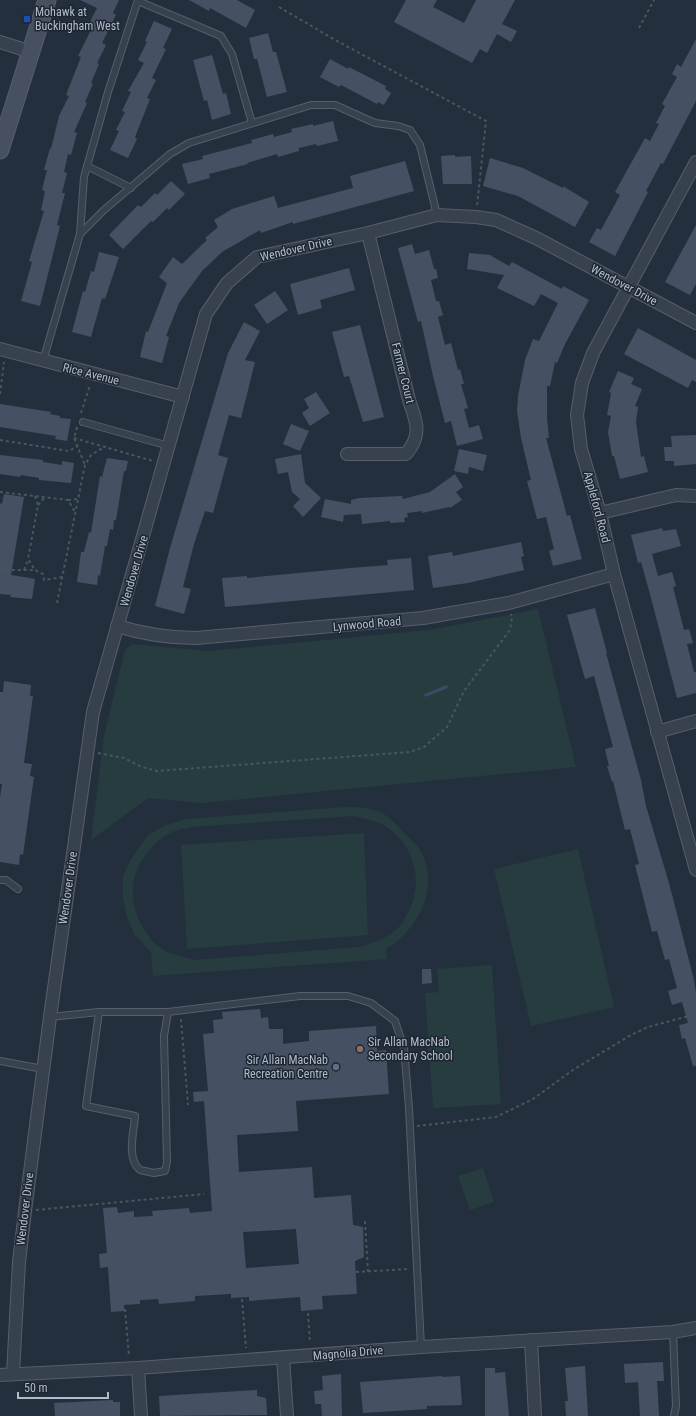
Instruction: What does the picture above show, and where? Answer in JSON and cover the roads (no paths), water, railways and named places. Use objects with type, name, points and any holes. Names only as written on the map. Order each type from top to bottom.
[{"type":"main road","points":[[0,150],[47,0]]},
{"type":"street","points":[[0,42],[31,52]]},
{"type":"street","name":"Appleford Road","points":[[696,162],[593,353],[582,383],[577,415],[581,449],[600,513],[614,574],[696,870]]},
{"type":"street","name":"Wendover Drive","points":[[13,1374],[19,1262],[25,1212],[50,1016],[87,751],[94,712],[206,314],[227,283],[257,257],[368,233],[436,215],[476,217],[496,220],[536,238],[696,323]]},
{"type":"street","name":"Farmer Court","points":[[347,454],[406,454],[413,445],[417,424],[409,400],[368,233]]},
{"type":"street","name":"Rice Avenue","points":[[3,350],[43,362],[183,397]]},
{"type":"street","points":[[600,513],[676,496],[696,496]]},
{"type":"street","name":"Lynwood Road","points":[[117,626],[137,632],[172,638],[229,637],[423,618],[509,603],[614,574]]},
{"type":"street","points":[[657,732],[696,721]]},
{"type":"street","name":"Magnolia Drive","points":[[0,1375],[246,1361],[421,1347],[673,1332],[696,1328]]},
{"type":"street","points":[[531,1340],[536,1416]]},
{"type":"street","points":[[283,1358],[287,1416]]},
{"type":"street","points":[[138,1368],[141,1416]]},
{"type":"lane","points":[[43,362],[80,234],[84,177],[108,92],[138,0],[221,36],[232,54],[252,123]]},
{"type":"lane","points":[[80,234],[170,154],[188,143],[311,105],[335,105],[375,123],[398,126],[410,130],[420,145],[436,215]]},
{"type":"lane","points":[[87,166],[131,188]]},
{"type":"lane","points":[[83,422],[169,446]]},
{"type":"lane","points":[[0,880],[6,880],[18,889]]},
{"type":"lane","points":[[50,1016],[99,1012],[168,1012],[300,996],[348,996],[371,1002],[395,1021],[404,1048],[410,1126],[421,1347]]},
{"type":"lane","points":[[99,1012],[86,1106],[136,1116],[132,1152],[133,1162],[140,1170],[162,1173],[165,1171],[167,1162],[164,1036],[168,1012]]},
{"type":"lane","points":[[0,1061],[43,1069]]},
{"type":"lane","points":[[673,1332],[676,1406],[674,1416]]},
{"type":"waterway","points":[[426,695],[446,687]]},
{"type":"place","name":"Mohawk at Buckingham West","points":[[27,19]]},
{"type":"place","name":"Sir Allan MacNab Secondary School","points":[[360,1049]]},
{"type":"place","name":"Sir Allan MacNab Recreation Centre","points":[[336,1067]]}]
